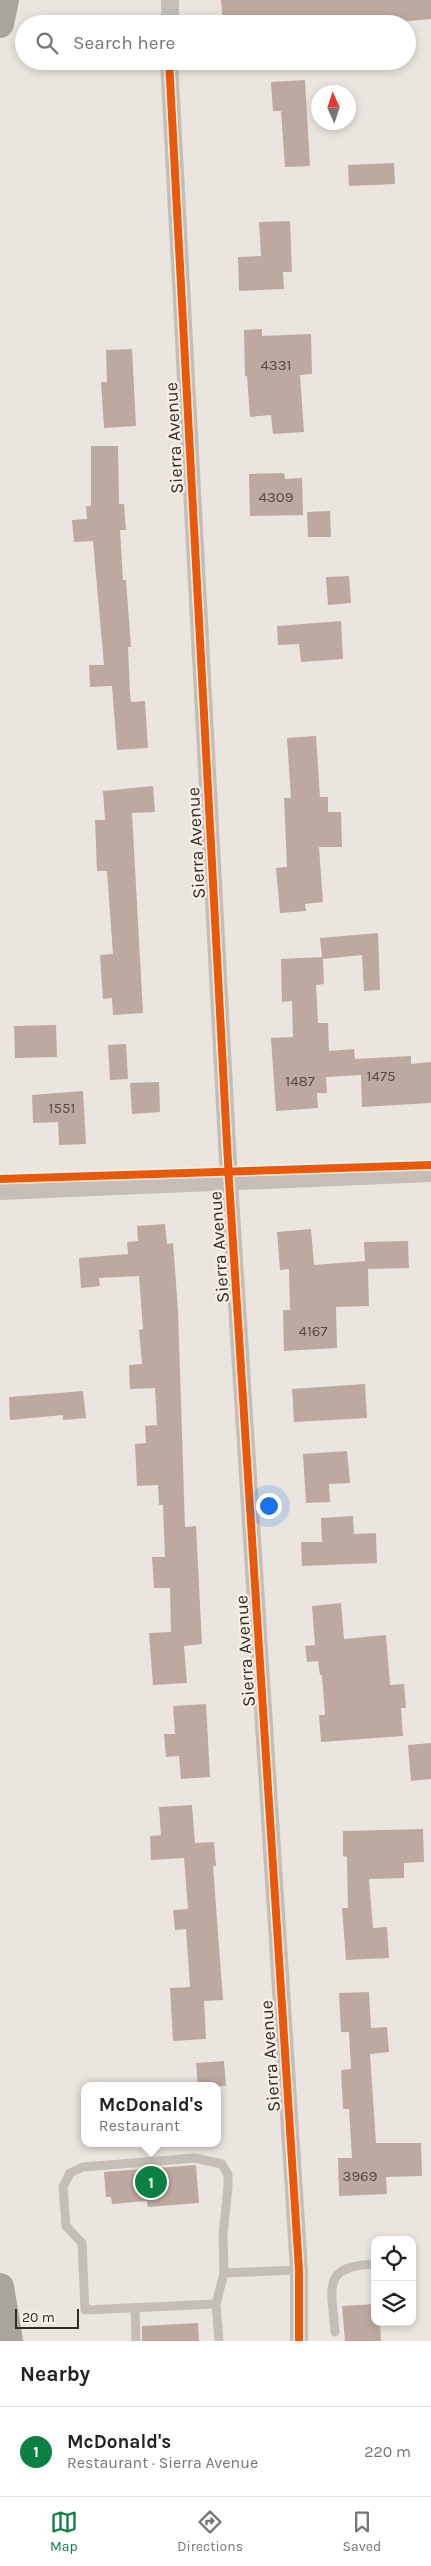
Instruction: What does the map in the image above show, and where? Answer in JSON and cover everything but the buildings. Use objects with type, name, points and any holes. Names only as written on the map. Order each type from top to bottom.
[{"type":"highway","points":[[0,24],[5,0]]},
{"type":"highway","points":[[0,2287],[9,2341]]},
{"type":"street","points":[[170,0],[170,15]]},
{"type":"street","name":"Sierra Avenue","points":[[169,70],[229,1181],[299,2270],[299,2341]]},
{"type":"street","points":[[0,1191],[431,1173]]},
{"type":"lane","points":[[216,2304],[85,2310],[82,2243],[66,2226],[63,2187],[70,2173],[83,2167],[195,2158],[222,2164],[228,2175],[222,2235],[224,2272],[216,2304],[218,2341]]},
{"type":"lane","points":[[335,2332],[333,2288],[337,2274],[341,2269],[350,2266],[371,2264]]},
{"type":"lane","points":[[224,2272],[299,2270]]},
{"type":"lane","points":[[135,2308],[136,2341]]},
{"type":"cycle path","points":[[169,70],[229,1181],[299,2270],[299,2341]]},
{"type":"cycle path","points":[[0,1179],[431,1165]]},
{"type":"place","name":"McDonald's","points":[[151,2182]]}]
